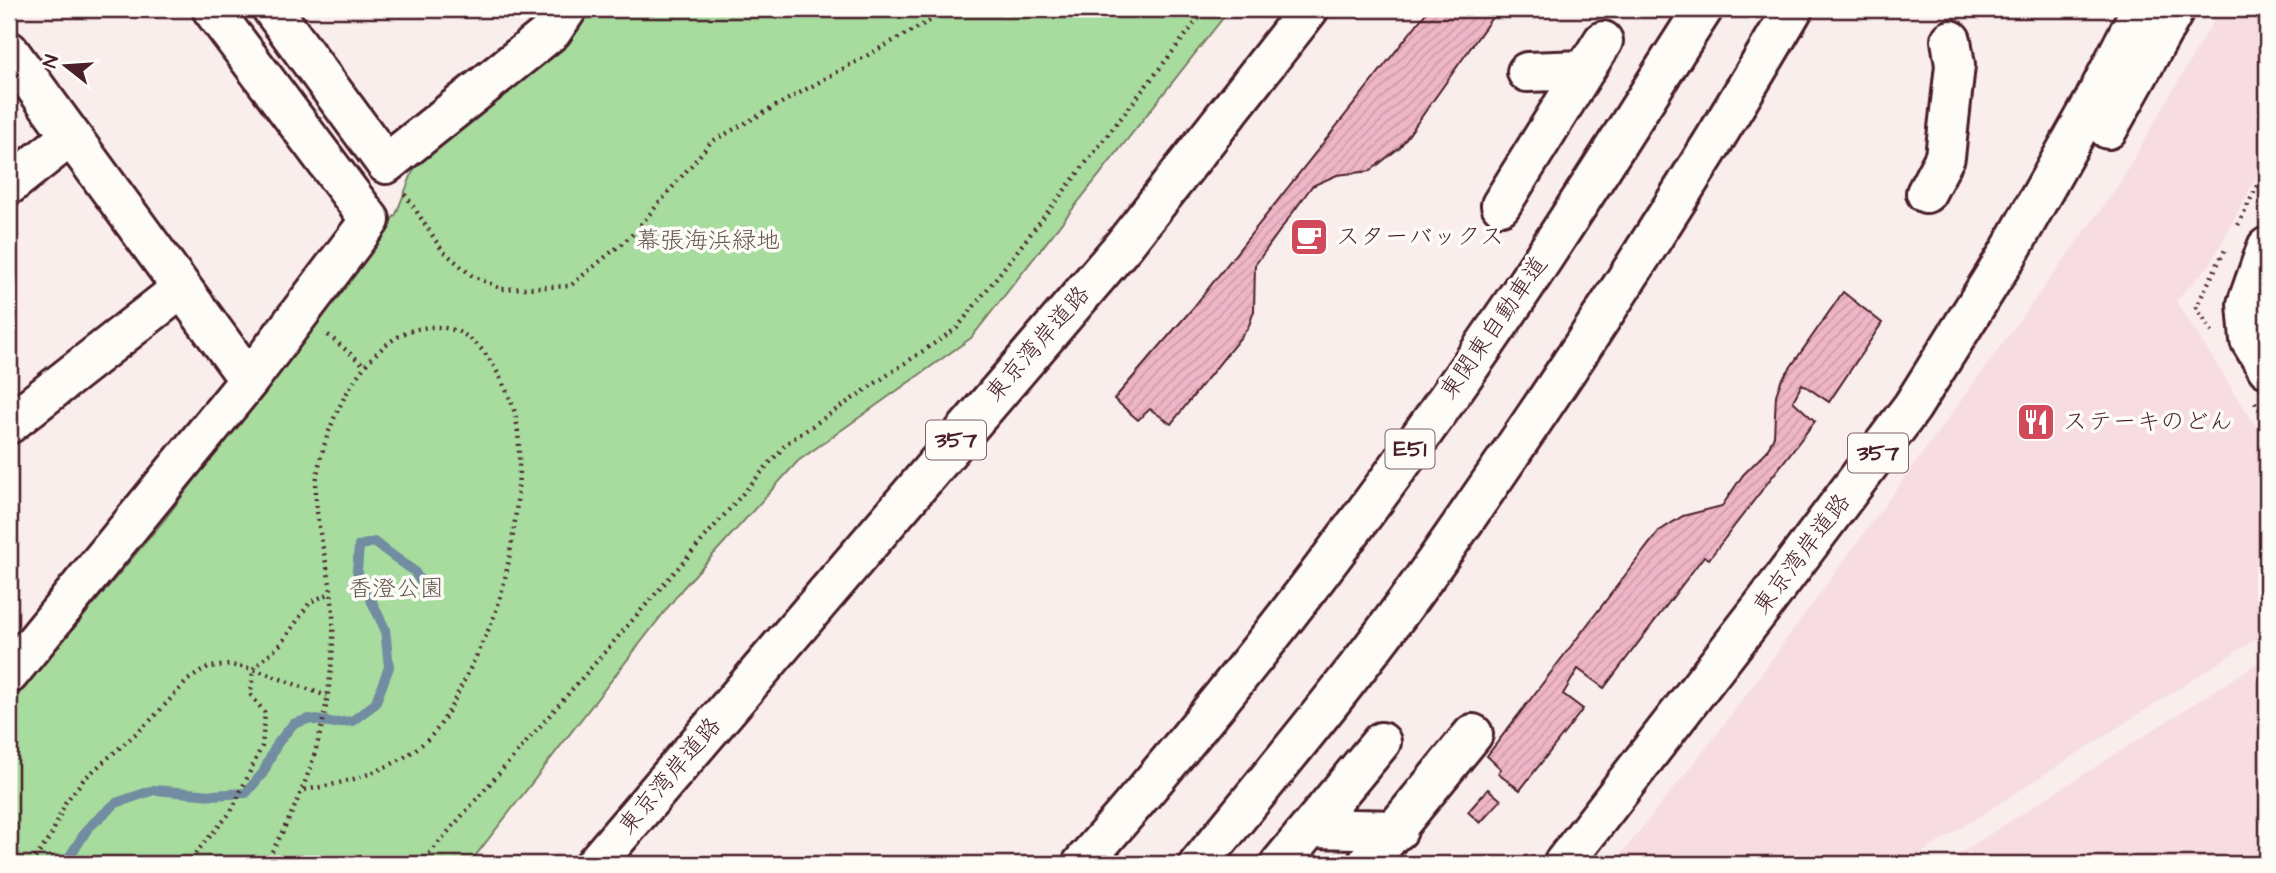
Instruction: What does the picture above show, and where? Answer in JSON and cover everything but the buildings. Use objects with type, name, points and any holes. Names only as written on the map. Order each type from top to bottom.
[{"type":"main road","points":[[9,674],[249,380],[370,220],[212,9]]},
{"type":"main road","points":[[272,9],[386,164],[552,31],[567,9]]},
{"type":"main road","name":"東京湾岸道路","points":[[595,864],[1124,244],[1308,9]]},
{"type":"main road","name":"東関東自動車道","points":[[1082,864],[1275,633],[1383,486],[1516,299],[1703,9]]},
{"type":"main road","points":[[1199,864],[1283,761],[1445,549],[1622,286],[1793,9]]},
{"type":"main road","name":"東京湾岸道路","points":[[1563,864],[1912,407],[2008,254],[2094,101],[2141,9]]},
{"type":"main road","name":"357","points":[[1912,407],[1971,345],[2096,151],[2175,9]]},
{"type":"main road","points":[[1926,193],[1945,157],[1955,65],[1951,40]]},
{"type":"main road","points":[[9,51],[249,380]]},
{"type":"main road","points":[[1502,205],[1594,56],[1527,72]]},
{"type":"main road","points":[[9,185],[71,136]]},
{"type":"main road","points":[[2267,247],[2247,304],[2250,340],[2267,368]]},
{"type":"main road","points":[[9,424],[183,288]]},
{"type":"main road","points":[[1367,864],[1398,830],[1473,734]]},
{"type":"main road","points":[[1280,864],[1381,741]]},
{"type":"main road","points":[[1311,828],[1398,830]]},
{"type":"path","points":[[386,164],[442,250],[471,275],[502,289],[570,286],[631,236],[711,142],[951,9]]},
{"type":"path","points":[[420,864],[787,443],[957,328],[1206,9]]},
{"type":"path","points":[[301,312],[364,365]]},
{"type":"path","points":[[265,864],[304,790],[334,660],[331,593],[318,521],[317,477],[333,419],[364,365],[377,351],[421,327],[452,329],[476,343],[495,369],[513,405],[519,453],[509,557],[496,611],[452,704],[429,740],[386,767],[340,785],[304,790]]},
{"type":"path","points":[[186,864],[230,812],[262,746],[265,713],[251,695],[253,669],[282,643],[310,602],[331,593]]},
{"type":"path","points":[[31,864],[51,836],[65,803],[84,779],[148,723],[188,680],[208,667],[230,665],[253,669],[327,696]]},
{"type":"shaded area","points":[[2220,9],[2267,9],[2267,157],[2210,265],[2176,301],[2267,443],[2267,632],[1905,864],[1613,864],[1717,734],[2117,187]]},
{"type":"shaded area","points":[[2267,657],[2267,864],[1943,864]]},
{"type":"green space","points":[[587,9],[1230,9],[971,338],[798,461],[683,588],[469,864],[9,864],[9,705],[165,519],[396,214],[419,156],[567,38]]},
{"type":"waterway","points":[[65,864],[88,828],[116,803],[154,790],[212,795],[246,793],[263,773],[277,744],[293,724],[309,719],[335,723],[352,721],[375,704],[389,667],[385,629],[357,571],[359,546],[374,542],[414,571],[423,585]]},
{"type":"place","name":"スターバックス","points":[[1309,237]]},
{"type":"place","name":"ステーキのどん","points":[[2036,422]]},
{"type":"park label","name":"幕張海浜緑地","points":[[708,241]]},
{"type":"park label","name":"香澄公園","points":[[396,589]]}]
